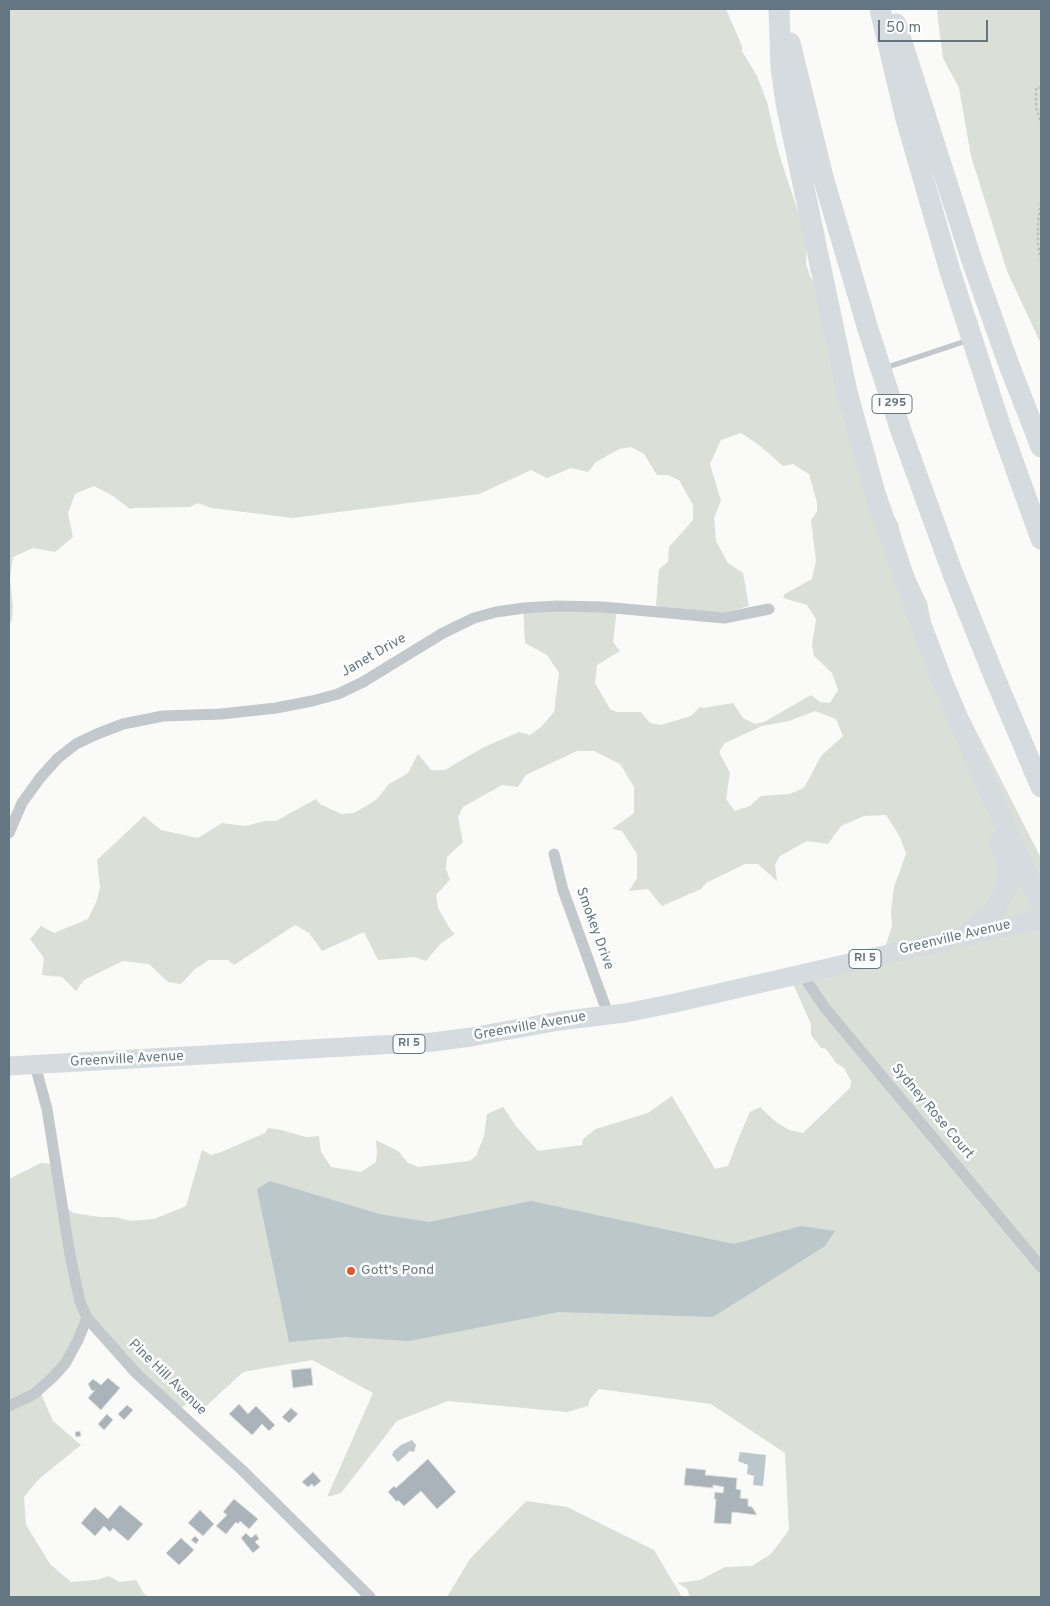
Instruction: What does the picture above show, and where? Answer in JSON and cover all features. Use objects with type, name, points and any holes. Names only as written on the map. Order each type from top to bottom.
[{"type":"highway","name":"I 295","points":[[781,9],[823,177],[880,369],[921,489],[950,566],[1041,787]]},
{"type":"highway","points":[[781,9],[781,68],[786,103],[850,400],[875,493],[941,678],[1041,906]]},
{"type":"highway","points":[[880,9],[906,119],[971,340],[1041,539]]},
{"type":"highway","points":[[891,9],[976,272],[1041,447]]},
{"type":"highway","points":[[967,935],[985,920],[999,903],[1006,890],[1009,874],[1005,857],[984,805],[979,768]]},
{"type":"main road","name":"Greenville Avenue","points":[[9,1066],[433,1042],[471,1037],[559,1020],[625,1013],[667,1005],[1041,919]]},
{"type":"street","name":"Janet Drive","points":[[9,833],[22,803],[40,778],[58,758],[76,744],[97,734],[123,724],[163,716],[221,714],[276,708],[338,694],[363,682],[443,633],[474,618],[496,612],[524,608],[558,606],[603,607],[724,618],[769,609]]},
{"type":"street","name":"Smokey Drive","points":[[554,854],[563,890],[608,1014]]},
{"type":"street","name":"Sydney Rose Court","points":[[802,974],[825,1008],[1041,1267]]},
{"type":"street","name":"Pine Hill Avenue","points":[[34,1065],[47,1109],[70,1255],[80,1302],[87,1318],[137,1374],[242,1470],[370,1597]]},
{"type":"street","points":[[9,1406],[34,1394],[52,1379],[65,1364],[87,1318]]},
{"type":"lane","points":[[880,369],[971,340]]},
{"type":"path","points":[[1041,88],[1036,88],[1036,108],[1041,123]]},
{"type":"path","points":[[1041,203],[1038,222],[1038,246],[1041,260]]},
{"type":"shaded area","points":[[9,9],[726,9],[742,46],[742,51],[757,76],[767,102],[779,154],[807,239],[806,264],[816,287],[887,505],[898,523],[908,562],[927,602],[940,667],[970,719],[1041,858],[1041,1597],[690,1597],[687,1589],[678,1583],[700,1580],[725,1567],[752,1566],[771,1554],[789,1530],[785,1453],[711,1404],[599,1389],[590,1399],[588,1406],[567,1412],[448,1401],[397,1421],[341,1493],[327,1497],[373,1393],[312,1360],[243,1372],[202,1410],[191,1399],[181,1409],[87,1325],[74,1345],[39,1389],[53,1421],[81,1445],[39,1479],[24,1497],[26,1525],[50,1564],[71,1582],[96,1580],[109,1576],[119,1582],[136,1580],[144,1594],[149,1597],[9,1597],[9,1179],[41,1163],[55,1164],[66,1207],[73,1213],[115,1217],[131,1221],[154,1219],[186,1206],[202,1150],[211,1155],[221,1152],[265,1133],[268,1128],[306,1137],[319,1136],[321,1152],[331,1167],[361,1172],[376,1162],[376,1140],[398,1151],[408,1163],[418,1167],[469,1161],[476,1156],[484,1136],[487,1114],[503,1107],[516,1126],[538,1151],[582,1145],[583,1139],[596,1129],[648,1113],[672,1096],[715,1169],[728,1166],[750,1112],[760,1107],[776,1122],[789,1130],[803,1133],[850,1088],[851,1081],[844,1068],[836,1063],[826,1049],[821,1048],[811,1035],[811,1024],[794,986],[790,968],[885,948],[892,926],[891,912],[894,887],[906,854],[900,837],[886,815],[864,816],[841,826],[828,844],[807,841],[780,856],[775,865],[777,881],[758,864],[745,864],[706,883],[701,889],[662,906],[648,889],[629,891],[637,878],[637,854],[622,831],[612,829],[634,813],[634,787],[620,764],[594,751],[577,751],[526,775],[518,787],[502,785],[463,807],[458,817],[463,842],[447,857],[446,869],[450,880],[436,895],[438,908],[455,934],[441,943],[426,961],[415,957],[378,960],[364,932],[322,951],[309,933],[295,925],[234,965],[228,960],[209,960],[195,969],[181,984],[168,982],[149,964],[123,961],[84,980],[76,991],[62,977],[42,975],[44,958],[30,939],[41,926],[54,933],[88,919],[97,900],[100,887],[97,860],[144,816],[161,830],[198,838],[222,823],[245,826],[265,821],[276,821],[316,799],[320,804],[341,814],[354,813],[376,800],[389,784],[408,773],[418,754],[431,770],[445,770],[484,747],[519,732],[530,735],[541,727],[554,712],[559,673],[547,655],[525,643],[523,604],[617,608],[613,642],[620,651],[597,665],[595,683],[610,709],[617,712],[641,712],[650,723],[661,725],[691,716],[700,707],[733,703],[743,718],[755,724],[764,722],[811,695],[820,702],[830,703],[838,690],[832,673],[814,656],[812,645],[816,619],[807,605],[783,598],[785,594],[812,579],[816,561],[811,520],[817,512],[817,503],[809,474],[793,464],[783,466],[759,445],[741,433],[721,440],[710,464],[721,501],[714,518],[716,541],[728,563],[743,573],[749,606],[726,612],[658,608],[656,605],[659,569],[668,562],[669,547],[693,520],[693,505],[679,480],[668,475],[657,475],[644,454],[631,447],[619,449],[596,462],[588,472],[571,468],[547,478],[531,470],[479,494],[292,518],[212,508],[197,503],[190,507],[130,509],[113,496],[94,486],[75,494],[68,513],[73,537],[55,552],[33,548],[13,557],[10,579],[13,607],[12,620],[9,625]],"holes":[[[815,711],[836,719],[843,736],[821,756],[804,788],[789,794],[761,796],[750,806],[735,811],[726,799],[730,773],[719,752],[725,743],[762,726],[789,721]]]},
{"type":"shaded area","points":[[939,9],[1041,9],[1041,344],[1007,271],[971,156],[959,88],[943,58],[937,12]]},
{"type":"shaded area","points":[[270,1181],[379,1214],[429,1222],[531,1201],[734,1244],[801,1226],[835,1231],[825,1246],[713,1317],[559,1312],[409,1341],[345,1337],[289,1342],[257,1189]]},
{"type":"shaded area","points":[[412,1440],[416,1445],[414,1452],[410,1451],[398,1462],[392,1455],[394,1451]]},
{"type":"shaded area","points":[[740,1452],[766,1455],[763,1486],[753,1485],[754,1476],[747,1474],[748,1465],[738,1461]]},
{"type":"shaded area","points":[[526,1501],[567,1507],[654,1550],[682,1597],[447,1597],[470,1559]]},
{"type":"building","points":[[311,1368],[313,1385],[293,1388],[291,1370]]},
{"type":"building","points":[[108,1378],[120,1388],[101,1410],[88,1398],[95,1390],[92,1391],[88,1384],[93,1379],[101,1385]]},
{"type":"building","points":[[239,1404],[248,1414],[256,1406],[275,1425],[269,1431],[262,1424],[252,1435],[229,1414]]},
{"type":"building","points":[[127,1405],[133,1410],[124,1420],[118,1414]]},
{"type":"building","points":[[291,1408],[298,1414],[289,1423],[282,1417]]},
{"type":"building","points":[[107,1414],[113,1420],[104,1430],[98,1424]]},
{"type":"building","points":[[80,1431],[81,1436],[76,1437],[75,1432]]},
{"type":"building","points":[[428,1459],[456,1492],[437,1509],[421,1491],[404,1506],[398,1500],[397,1502],[388,1492],[394,1486],[396,1488]]},
{"type":"building","points":[[686,1468],[706,1470],[705,1475],[737,1478],[736,1489],[741,1490],[740,1498],[748,1499],[748,1506],[752,1507],[757,1515],[732,1512],[731,1524],[714,1523],[715,1492],[723,1493],[724,1487],[713,1485],[713,1488],[684,1485]]},
{"type":"building","points":[[313,1472],[321,1481],[314,1487],[312,1484],[308,1487],[302,1482]]},
{"type":"building","points":[[234,1499],[258,1519],[249,1529],[240,1521],[238,1524],[236,1522],[226,1534],[216,1526],[227,1515],[223,1512]]},
{"type":"building","points":[[120,1505],[143,1524],[128,1541],[113,1528],[110,1532],[104,1526],[95,1536],[81,1523],[95,1507],[108,1519]]},
{"type":"building","points":[[200,1510],[214,1524],[203,1536],[188,1523]]},
{"type":"building","points":[[246,1533],[251,1538],[256,1534],[259,1539],[255,1542],[260,1547],[253,1553],[241,1538]]},
{"type":"building","points":[[195,1536],[199,1540],[196,1544],[191,1540]]},
{"type":"building","points":[[181,1538],[194,1550],[179,1565],[166,1553]]},
{"type":"place","name":"Gott's Pond","points":[[351,1271]]}]
